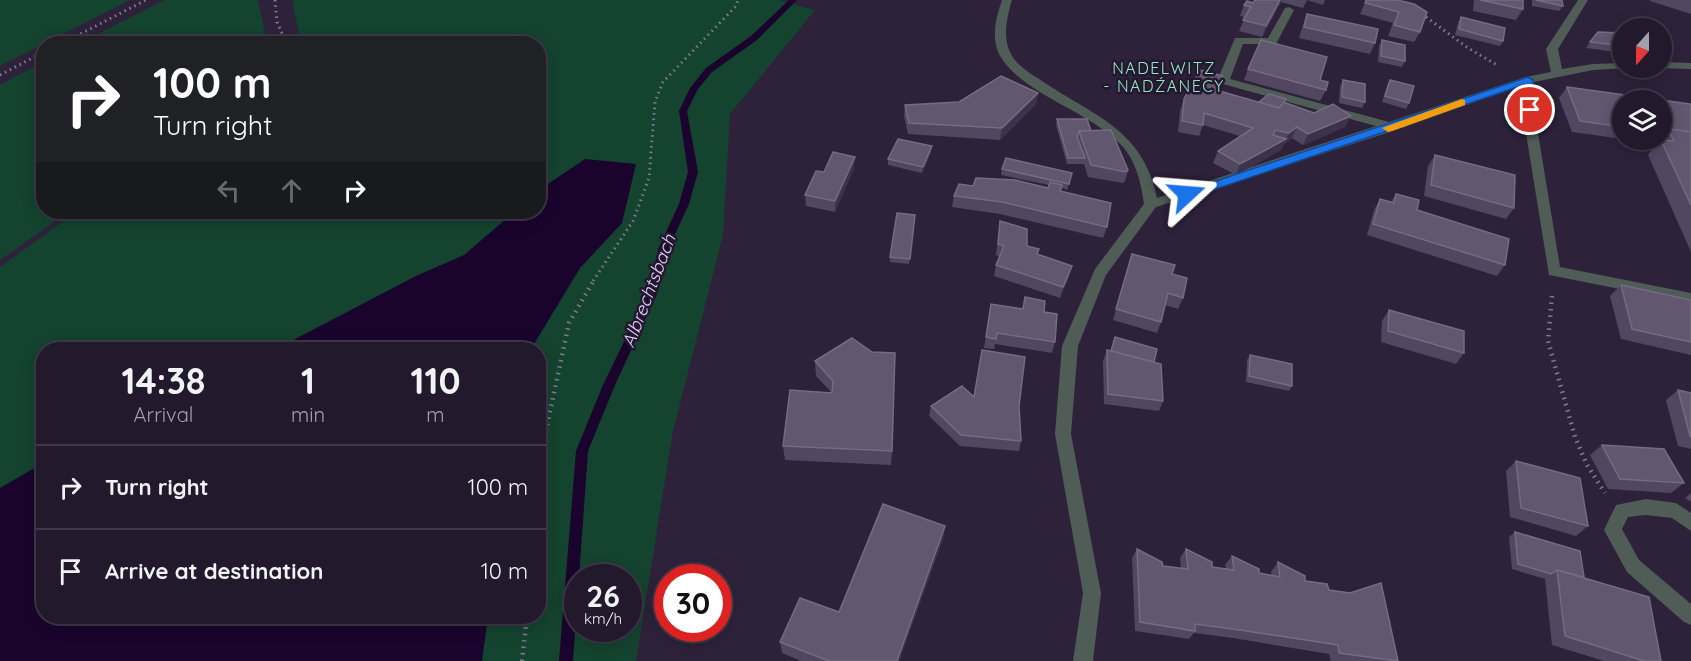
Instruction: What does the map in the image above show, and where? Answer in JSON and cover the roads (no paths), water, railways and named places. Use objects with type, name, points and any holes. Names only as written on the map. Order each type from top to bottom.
[{"type":"street","points":[[1007,0],[1001,26],[1001,42],[1005,57],[1027,76],[1097,118],[1127,144],[1145,172],[1151,204]]},
{"type":"street","points":[[1557,74],[1552,49],[1583,0]]},
{"type":"street","points":[[1289,10],[1272,42],[1239,40],[1223,81],[1392,127]]},
{"type":"street","points":[[1672,65],[1691,66]]},
{"type":"street","points":[[1083,661],[1092,593],[1063,434],[1070,346],[1100,273],[1151,204],[1392,127],[1523,82],[1593,67],[1612,66]]},
{"type":"street","points":[[1523,82],[1554,272],[1691,298]]},
{"type":"street","points":[[1691,523],[1676,511],[1646,507],[1622,510],[1613,530],[1633,566],[1691,616]]},
{"type":"waterway","name":"Albrechtsbach","points":[[566,661],[582,451],[609,385],[652,294],[664,247],[684,204],[693,172],[683,111],[694,88],[709,70],[754,38],[793,0]]},
{"type":"district","name":"NADELWITZ - NADŹANECY","points":[[1164,77]]}]
